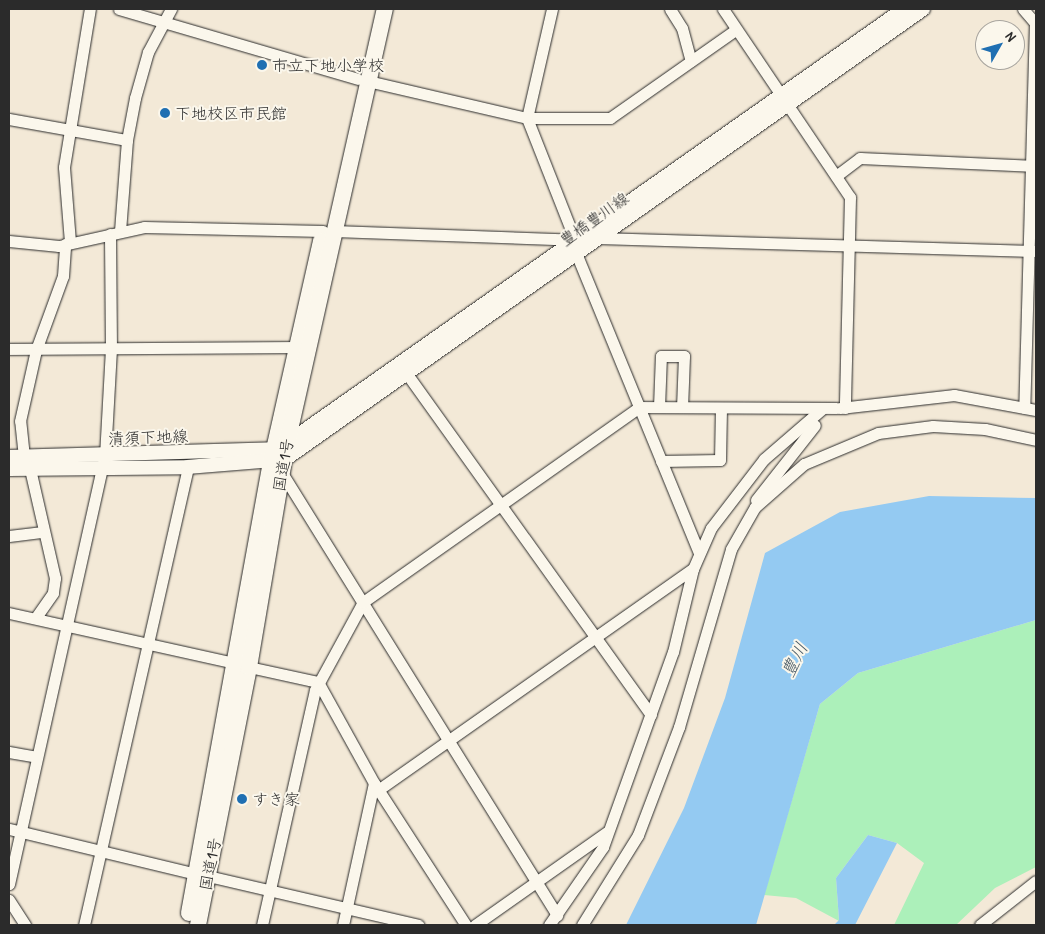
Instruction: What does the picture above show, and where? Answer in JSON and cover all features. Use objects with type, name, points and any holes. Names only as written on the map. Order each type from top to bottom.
[{"type":"highway","name":"国道1号","points":[[363,80],[374,9]]},
{"type":"highway","name":"国道1号","points":[[187,925],[202,875],[279,458],[328,231],[363,80],[385,9]]},
{"type":"highway","name":"国道1号","points":[[279,458],[294,347],[328,231]]},
{"type":"highway","name":"国道1号","points":[[198,925],[202,875]]},
{"type":"main road","name":"豊橋豊川線","points":[[279,458],[407,374],[576,246],[598,238],[904,9]]},
{"type":"main road","name":"豊橋豊川線","points":[[279,458],[784,100],[923,9]]},
{"type":"main road","name":"清須下地線","points":[[9,457],[27,463]]},
{"type":"main road","name":"清須下地線","points":[[104,462],[188,467],[279,458]]},
{"type":"main road","name":"清須下地線","points":[[9,469],[27,463],[279,458]]},
{"type":"street","points":[[36,617],[53,593],[55,578],[27,463],[20,421],[36,350],[63,276],[67,243],[64,167],[90,9]]},
{"type":"street","points":[[119,9],[363,80],[527,118],[610,118],[734,31]]},
{"type":"street","points":[[9,884],[14,830],[36,757],[104,462],[111,350],[115,233],[126,140],[148,52],[170,9]]},
{"type":"street","points":[[552,9],[527,118],[639,407],[699,553]]},
{"type":"street","points":[[670,9],[682,28],[690,61]]},
{"type":"street","points":[[723,9],[734,31],[850,197],[850,246],[841,408]]},
{"type":"street","points":[[1024,9],[1036,24],[1033,251],[1024,408]]},
{"type":"street","points":[[9,119],[69,132],[126,140]]},
{"type":"street","points":[[836,176],[860,158],[1034,165]]},
{"type":"street","points":[[9,241],[67,243],[144,227],[328,231],[576,246]]},
{"type":"street","points":[[598,238],[1033,251]]},
{"type":"street","points":[[9,349],[111,350],[294,347]]},
{"type":"street","points":[[659,407],[661,356],[684,356],[682,407]]},
{"type":"street","points":[[407,374],[651,715]]},
{"type":"street","points":[[262,925],[318,682],[363,602],[639,407],[841,408],[954,396],[1036,410]]},
{"type":"street","points":[[661,461],[720,460],[721,408]]},
{"type":"street","points":[[548,925],[557,915],[603,847],[651,715],[692,569],[699,553],[739,486],[823,408]]},
{"type":"street","points":[[755,507],[756,496],[806,432],[841,408]]},
{"type":"street","points":[[582,925],[638,834],[679,727],[731,549],[755,507],[804,464],[878,433],[942,426],[1036,440]]},
{"type":"street","points":[[279,458],[363,602],[557,915]]},
{"type":"street","points":[[84,925],[188,467]]},
{"type":"street","points":[[9,536],[43,532]]},
{"type":"street","points":[[343,925],[376,787],[448,741],[692,569]]},
{"type":"street","points":[[9,613],[36,617],[318,682],[376,787],[466,925]]},
{"type":"street","points":[[9,752],[36,757]]},
{"type":"street","points":[[14,830],[418,925]]},
{"type":"street","points":[[475,925],[607,832]]},
{"type":"street","points":[[980,925],[1036,882]]},
{"type":"street","points":[[9,900],[26,925]]},
{"type":"green space","points":[[1036,620],[1036,867],[995,888],[956,925],[894,925],[924,863],[897,843],[868,835],[836,878],[839,921],[796,898],[764,895],[820,704],[858,673]]},
{"type":"water","name":"豊川","points":[[929,496],[1036,498],[1036,620],[858,673],[820,704],[756,925],[626,925],[684,808],[725,698],[765,553],[840,512]]},
{"type":"water","points":[[868,835],[897,843],[855,925],[834,925],[839,920],[836,878]]},
{"type":"place","name":"市立下地小学校","points":[[262,65]]},
{"type":"place","name":"下地校区市民館","points":[[165,113]]},
{"type":"place","name":"すき家","points":[[242,799]]}]
